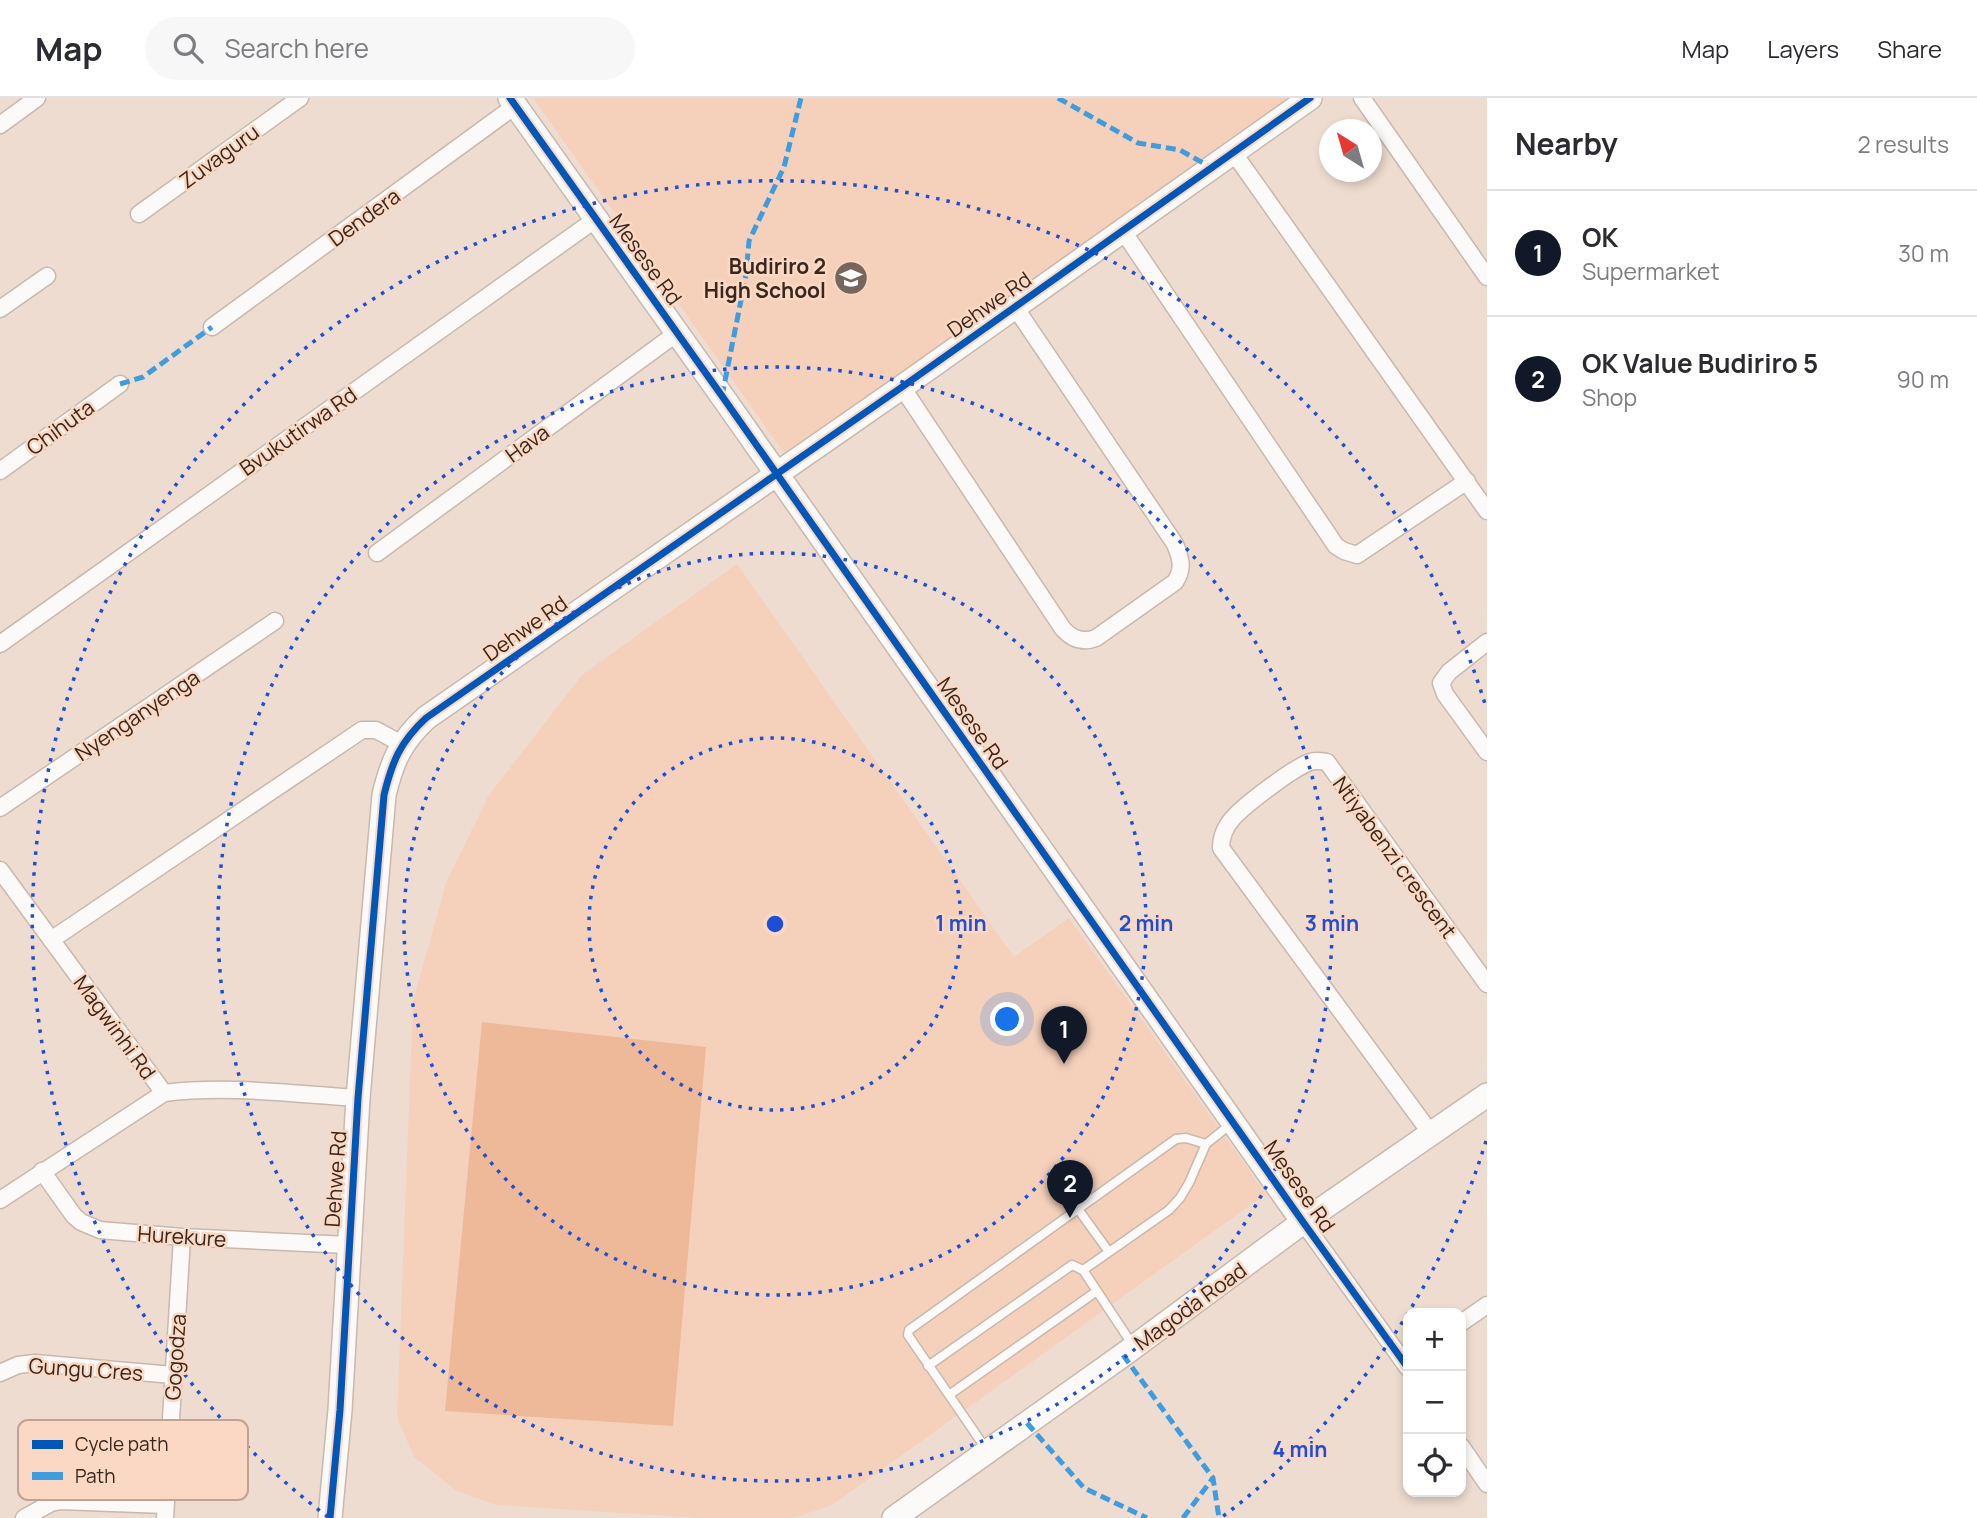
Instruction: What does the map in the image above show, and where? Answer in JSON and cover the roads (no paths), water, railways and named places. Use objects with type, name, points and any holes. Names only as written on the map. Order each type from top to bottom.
[{"type":"street","points":[[0,125],[37,98]]},
{"type":"street","name":"Zuvaguru","points":[[139,214],[300,98]]},
{"type":"street","name":"Dehwe Rd","points":[[330,1518],[340,1410],[358,1098],[384,795],[390,769],[402,744],[426,718],[902,387],[1310,98]]},
{"type":"street","points":[[1362,98],[1487,277]]},
{"type":"street","name":"Mesese Rd","points":[[512,102],[1303,1222],[1403,1358]]},
{"type":"street","name":"Dendera","points":[[212,327],[512,102]]},
{"type":"street","points":[[1233,152],[1487,511]]},
{"type":"street","name":"Bvukutirwa Rd","points":[[0,644],[596,219]]},
{"type":"street","points":[[1123,231],[1336,546],[1357,555],[1467,481]]},
{"type":"street","points":[[0,309],[47,276]]},
{"type":"street","points":[[902,387],[1069,635],[1090,640],[1130,614],[1175,582],[1181,569],[1178,552],[1015,307]]},
{"type":"street","name":"Hava","points":[[377,553],[677,333]]},
{"type":"street","name":"Chihuta","points":[[0,471],[120,384]]},
{"type":"street","name":"Nyenganyenga","points":[[0,808],[275,621]]},
{"type":"street","points":[[1487,642],[1450,671],[1441,683],[1445,694],[1487,752]]},
{"type":"street","points":[[51,940],[362,730],[376,730],[402,744]]},
{"type":"street","name":"Ntiyabenzi crescent","points":[[1432,1135],[1221,848],[1225,829],[1244,808],[1297,769],[1312,762],[1327,762],[1487,984]]},
{"type":"street","name":"Magwinhi Rd","points":[[0,870],[163,1093],[239,1090],[358,1098]]},
{"type":"street","points":[[0,1200],[163,1093]]},
{"type":"street","name":"Magoda Road","points":[[894,1518],[1135,1347],[1303,1222],[1487,1095]]},
{"type":"street","name":"Hurekure","points":[[42,1171],[74,1216],[89,1227],[100,1230],[348,1245]]},
{"type":"street","name":"Gogodza","points":[[170,1420],[182,1237]]},
{"type":"street","points":[[1466,1320],[1487,1305]]},
{"type":"street","name":"Gungu Cres","points":[[0,1373],[18,1365],[35,1363],[173,1375]]},
{"type":"street","points":[[1466,1453],[1487,1484]]},
{"type":"street","points":[[24,1518],[60,1501],[165,1511]]},
{"type":"lane","points":[[1083,1270],[1169,1209],[1180,1198],[1206,1144],[1233,1122]]},
{"type":"lane","points":[[988,1451],[908,1335],[912,1326],[1176,1139],[1186,1138],[1206,1144]]},
{"type":"lane","points":[[1078,1209],[1109,1252]]},
{"type":"lane","points":[[928,1366],[1072,1265],[1083,1270],[1135,1347]]},
{"type":"lane","points":[[949,1395],[1097,1291]]},
{"type":"place","name":"Budiriro 2 High School","points":[[851,278]]},
{"type":"place","name":"OK","points":[[1064,1064]]},
{"type":"place","name":"OK Value Budiriro 5","points":[[1070,1218]]}]
